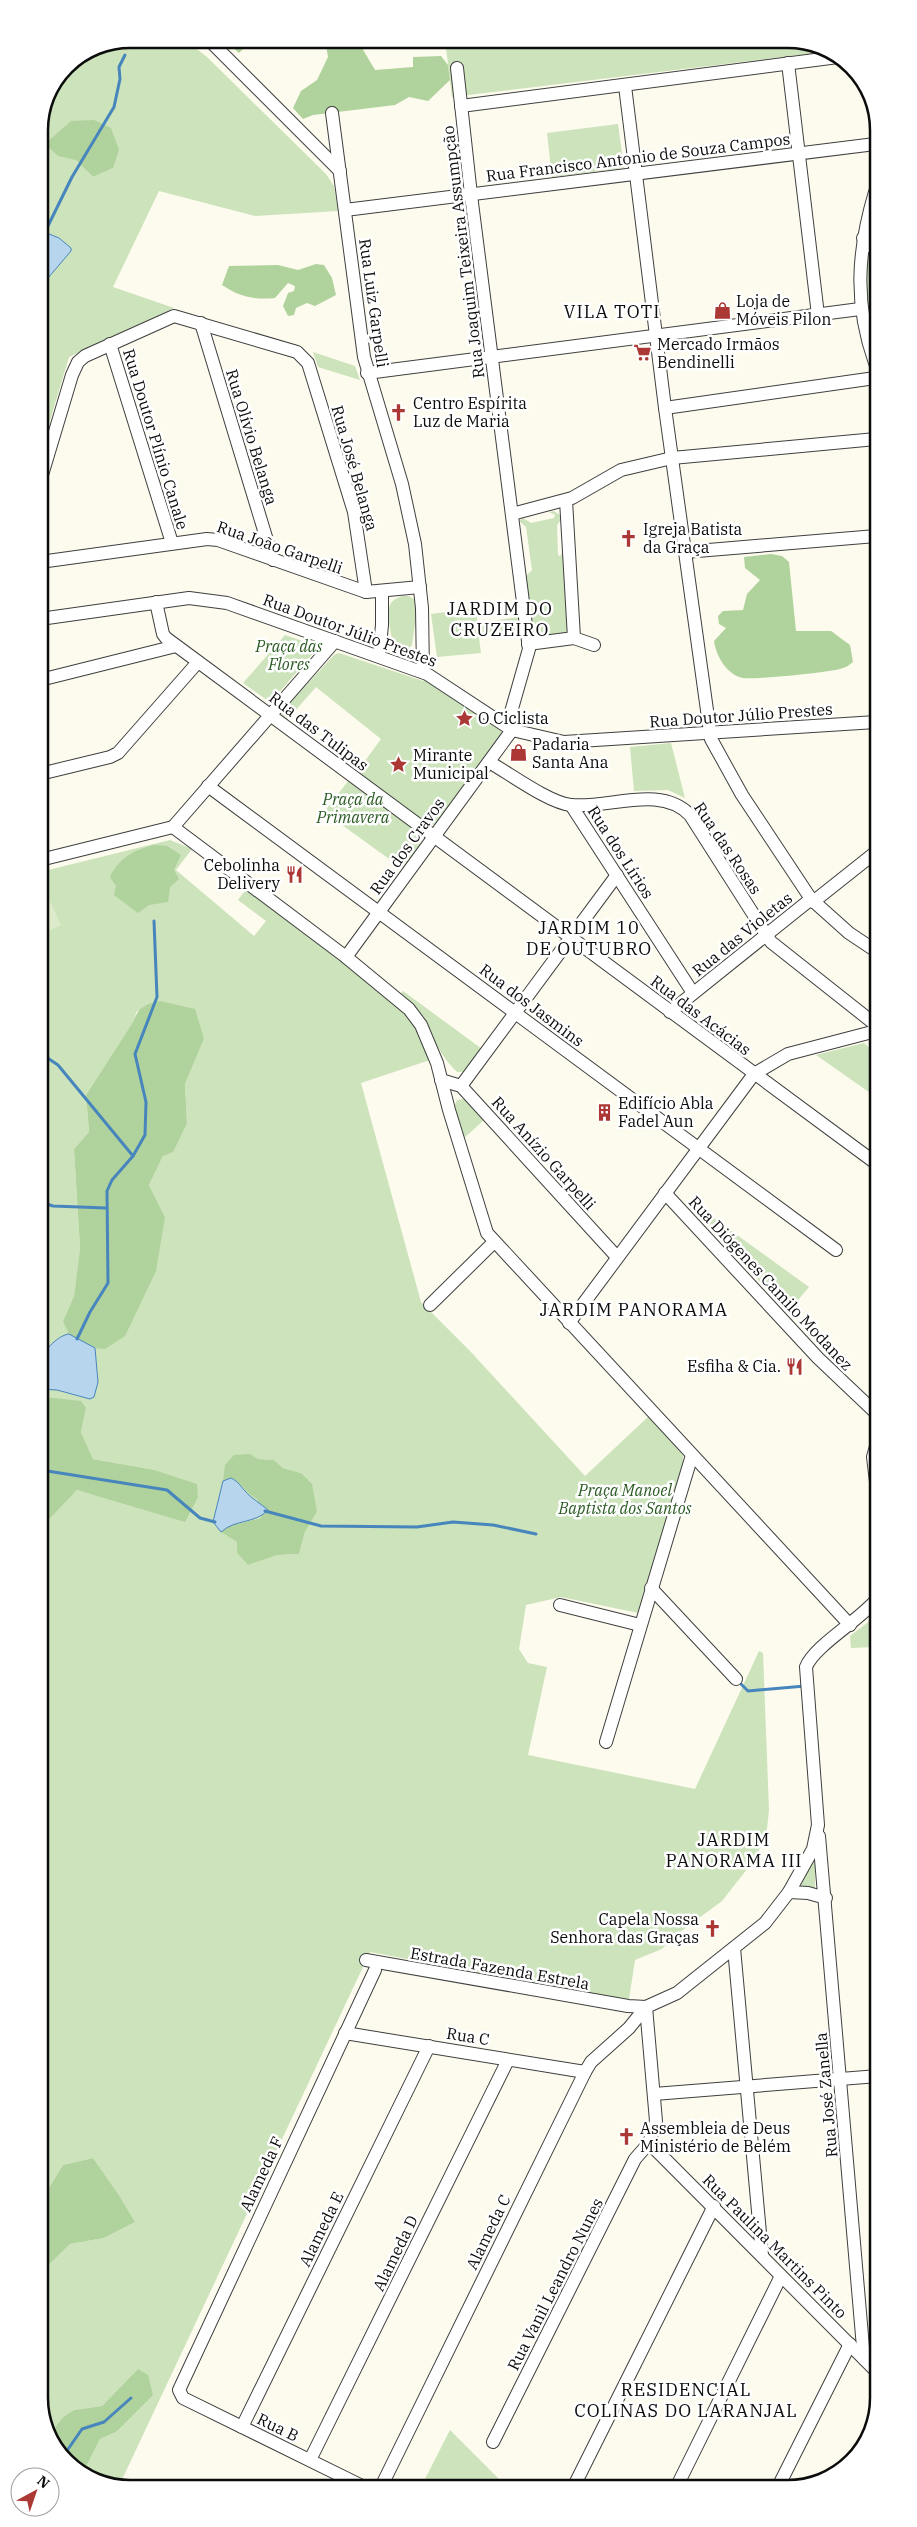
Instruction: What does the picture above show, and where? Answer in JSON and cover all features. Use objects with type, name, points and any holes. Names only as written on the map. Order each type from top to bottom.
[{"type":"street","points":[[217,48],[340,171]]},
{"type":"street","points":[[462,106],[828,58]]},
{"type":"street","points":[[788,63],[818,315]]},
{"type":"street","name":"Rua Joaquim Teixeira Assumpção","points":[[457,68],[471,195],[528,644],[528,658],[510,728]]},
{"type":"street","points":[[625,86],[664,408],[709,733],[742,795],[812,900],[849,933],[870,947]]},
{"type":"street","name":"Rua Luiz Garpelli","points":[[332,113],[367,373],[407,503],[415,544],[420,587],[423,672]]},
{"type":"street","name":"Rua Francisco Antonio de Souza Campos","points":[[345,210],[870,145]]},
{"type":"street","points":[[870,221],[863,238],[860,309],[870,344]]},
{"type":"street","points":[[863,238],[870,245]]},
{"type":"street","points":[[367,373],[860,309]]},
{"type":"street","points":[[48,452],[74,369],[85,356],[169,317],[179,316],[200,323]]},
{"type":"street","name":"Rua José Belanga","points":[[200,323],[297,352],[304,356],[308,363],[354,512],[366,592]]},
{"type":"street","name":"Rua Olívio Belanga","points":[[200,323],[273,560]]},
{"type":"street","points":[[866,328],[870,334]]},
{"type":"street","name":"Rua Doutor Plínio Canale","points":[[110,344],[172,543]]},
{"type":"street","points":[[664,408],[870,379]]},
{"type":"street","points":[[512,514],[566,500],[621,470],[672,458],[870,441]]},
{"type":"street","points":[[566,500],[574,638]]},
{"type":"street","points":[[685,552],[870,537]]},
{"type":"street","name":"Rua João Garpelli","points":[[48,561],[197,539],[218,540],[366,592],[420,587]]},
{"type":"street","points":[[379,656],[382,625],[382,592]]},
{"type":"street","name":"Rua Doutor Júlio Prestes","points":[[48,618],[189,598],[227,603],[423,672],[510,728],[554,740],[574,742],[870,723]]},
{"type":"street","points":[[156,602],[163,634],[163,640],[158,650]]},
{"type":"street","name":"Rua das Tulipas","points":[[163,634],[176,646],[434,836]]},
{"type":"street","points":[[528,644],[574,638],[594,645]]},
{"type":"street","points":[[48,858],[173,827],[335,641]]},
{"type":"street","points":[[48,678],[176,646]]},
{"type":"street","points":[[48,772],[110,757],[118,753],[198,662]]},
{"type":"street","name":"Rua dos Cravos","points":[[346,957],[489,762],[510,728]]},
{"type":"street","name":"Rua das Rosas","points":[[489,762],[549,797],[571,805],[660,799],[678,804],[690,815],[766,936],[777,947],[870,1020]]},
{"type":"street","name":"Rua dos Jasmins","points":[[208,786],[836,1250]]},
{"type":"street","name":"Rua dos Lírios","points":[[571,805],[693,993]]},
{"type":"street","points":[[173,827],[346,957],[409,1009],[426,1036],[442,1080],[482,1224],[494,1242],[850,1625],[870,1613]]},
{"type":"street","name":"Rua das Acácias","points":[[434,836],[870,1160]]},
{"type":"street","name":"Rua das Violetas","points":[[670,1012],[870,856]]},
{"type":"street","points":[[442,1080],[461,1086],[617,875]]},
{"type":"street","points":[[569,1323],[754,1074],[788,1054],[870,1033]]},
{"type":"street","name":"Rua Anízio Garpelli","points":[[461,1086],[617,1257]]},
{"type":"street","name":"Rua Diógenes Camilo Modanez","points":[[665,1193],[818,1358],[870,1407]]},
{"type":"street","points":[[430,1305],[494,1242]]},
{"type":"street","points":[[606,1742],[692,1455]]},
{"type":"street","points":[[651,1588],[736,1679]]},
{"type":"street","points":[[560,1605],[640,1625]]},
{"type":"street","name":"Rua José Zanella","points":[[850,1625],[815,1654],[806,1667],[864,2359]]},
{"type":"street","points":[[649,2143],[656,2121],[646,2007],[677,1993],[765,1923],[789,1892],[812,1853],[818,1828]]},
{"type":"street","points":[[789,1892],[808,1893],[826,1898]]},
{"type":"street","points":[[734,1948],[762,2255]]},
{"type":"street","name":"Estrada Fazenda Estrela","points":[[366,1960],[628,2006],[646,2007]]},
{"type":"street","name":"Alameda F","points":[[180,2393],[179,2387],[375,1970]]},
{"type":"street","name":"Alameda C","points":[[385,2479],[585,2072],[591,2062],[629,2028],[646,2007]]},
{"type":"street","name":"Rua C","points":[[345,2033],[585,2072]]},
{"type":"street","name":"Alameda E","points":[[242,2427],[429,2046]]},
{"type":"street","name":"Alameda D","points":[[310,2460],[508,2060]]},
{"type":"street","points":[[654,2094],[870,2077]]},
{"type":"street","name":"Rua Paulina Martins Pinto","points":[[649,2143],[714,2206],[870,2365]]},
{"type":"street","name":"Rua Vanil Leandro Nunes","points":[[493,2442],[635,2159],[649,2143]]},
{"type":"street","points":[[577,2480],[714,2206]]},
{"type":"street","points":[[680,2480],[781,2276]]},
{"type":"street","points":[[782,2480],[850,2344]]},
{"type":"street","name":"Rua B","points":[[180,2393],[183,2398],[349,2479]]},
{"type":"green space","points":[[119,48],[196,48],[207,57],[326,174],[334,186],[338,211],[255,216],[159,191],[113,287],[174,308],[69,357],[48,427],[48,124],[50,108],[56,93],[64,80],[76,68],[103,52]],"holes":[[[76,160],[113,168],[93,177]]]},
{"type":"green space","points":[[233,48],[244,48],[239,53]]},
{"type":"green space","points":[[326,48],[362,48],[375,70],[413,67],[413,57],[441,56],[448,65],[450,80],[428,101],[409,97],[395,105],[313,115],[303,119],[293,108],[301,91],[317,80],[328,57]]},
{"type":"green space","points":[[446,48],[793,48],[816,53],[452,97]]},
{"type":"green space","points":[[94,120],[111,128],[119,150],[113,168],[93,177],[76,160],[58,156],[48,147],[48,141],[71,121]]},
{"type":"green space","points":[[618,124],[624,168],[552,177],[547,133]]},
{"type":"green space","points":[[870,257],[870,316],[866,277],[867,258]]},
{"type":"green space","points":[[316,264],[324,265],[332,278],[336,295],[315,306],[307,303],[296,308],[294,315],[288,316],[283,306],[288,293],[294,291],[295,286],[288,283],[275,298],[267,299],[241,295],[222,285],[229,266],[278,265],[298,270]]},
{"type":"green space","points":[[313,352],[355,366],[360,380],[318,367]]},
{"type":"green space","points":[[554,511],[563,517],[557,525],[558,555],[560,556],[565,550],[569,634],[536,638],[534,636],[525,577],[532,570],[526,527],[519,521],[523,518],[531,523],[554,518],[555,515],[549,512]]},
{"type":"green space","points":[[771,554],[782,556],[789,562],[796,631],[831,631],[850,645],[853,662],[844,668],[825,672],[750,678],[737,676],[723,664],[717,653],[714,641],[726,628],[719,624],[718,616],[723,611],[743,610],[747,594],[760,580],[745,568],[744,557]]},
{"type":"green space","points":[[402,596],[409,596],[415,600],[417,610],[412,645],[404,653],[397,651],[395,648],[390,629],[389,615],[391,603]]},
{"type":"green space","points":[[475,608],[478,623],[518,617],[520,632],[479,638],[481,653],[437,657],[431,614]]},
{"type":"green space","name":"Praça das Flores","points":[[285,635],[314,645],[316,650],[275,697],[267,700],[243,683]]},
{"type":"green space","points":[[339,653],[423,681],[425,679],[501,731],[500,737],[435,825],[428,825],[357,772],[381,739],[316,687],[286,721],[282,717],[281,711],[307,681],[309,682],[334,655]]},
{"type":"green space","points":[[671,743],[685,798],[668,790],[634,791],[630,747]]},
{"type":"green space","name":"Praça da Primavera","points":[[349,780],[421,835],[422,842],[403,869],[324,812]]},
{"type":"green space","name":"Praça Manoel Baptista dos Santos","points":[[170,840],[192,849],[176,870],[254,936],[266,921],[238,900],[247,888],[334,953],[412,1019],[430,1060],[361,1083],[421,1302],[470,1351],[585,1476],[649,1416],[683,1455],[683,1462],[638,1613],[561,1597],[526,1605],[519,1649],[528,1663],[547,1667],[528,1755],[695,1789],[759,1651],[763,1653],[769,1810],[766,1838],[751,1864],[722,1901],[672,1938],[662,1949],[635,1960],[629,1999],[603,1996],[370,1952],[122,2479],[98,2473],[86,2466],[100,2439],[116,2432],[138,2369],[102,2406],[74,2410],[63,2417],[54,2429],[48,2408],[48,2266],[70,2244],[104,2238],[135,2222],[93,2158],[63,2165],[48,2189],[48,1521],[77,1490],[99,1496],[198,1497],[196,1484],[155,1470],[93,1459],[81,1432],[86,1408],[48,1398],[48,870]],"holes":[[[137,1011],[204,1039],[185,1084],[187,1123],[163,1156],[149,1185],[165,1217],[63,1321],[74,1296],[80,1248],[74,1149],[89,1132],[86,1095],[133,1022]],[[249,1454],[258,1459],[274,1460],[283,1468],[301,1473],[317,1512],[305,1532],[299,1554],[278,1555],[248,1565],[237,1553],[237,1542],[222,1532],[228,1526],[261,1518],[257,1499],[231,1478],[223,1481]]]},
{"type":"green space","points":[[154,845],[167,846],[181,855],[174,870],[179,879],[170,887],[168,902],[149,905],[138,913],[114,895],[116,886],[110,877],[118,865],[128,856],[140,849]]},
{"type":"green space","points":[[48,897],[61,925],[48,931]]},
{"type":"green space","points":[[403,991],[482,1049],[464,1072],[457,1072],[449,1063],[417,1012],[401,993]]},
{"type":"green space","points":[[160,1001],[195,1009],[204,1039],[185,1084],[187,1123],[173,1152],[163,1156],[149,1185],[165,1217],[156,1271],[125,1336],[105,1349],[95,1348],[69,1334],[63,1321],[74,1296],[80,1248],[74,1149],[89,1132],[86,1095],[140,1010],[150,1003]]},
{"type":"green space","points":[[864,1043],[870,1048],[870,1093],[816,1055]]},
{"type":"green space","points":[[464,1099],[484,1120],[463,1139],[454,1107],[457,1100]]},
{"type":"green space","points":[[701,1209],[809,1287],[788,1312],[697,1214]]},
{"type":"green space","points":[[48,1397],[81,1401],[86,1408],[81,1432],[93,1459],[155,1470],[197,1484],[198,1497],[185,1522],[77,1490],[48,1521]]},
{"type":"green space","points":[[250,1454],[258,1459],[274,1460],[283,1468],[301,1473],[312,1484],[317,1512],[305,1532],[299,1554],[278,1555],[248,1565],[237,1553],[237,1542],[221,1532],[228,1526],[261,1518],[257,1499],[231,1478],[223,1481],[225,1465],[234,1455]]},
{"type":"green space","points":[[870,1621],[870,1647],[851,1648],[850,1636]]},
{"type":"green space","points":[[813,1861],[815,1865],[815,1889],[800,1887]]},
{"type":"green space","points":[[93,2158],[135,2222],[104,2238],[70,2244],[48,2266],[48,2189],[63,2165]]},
{"type":"green space","points":[[138,2369],[148,2375],[153,2395],[116,2432],[100,2439],[86,2466],[80,2463],[61,2443],[54,2429],[63,2417],[74,2410],[102,2406]]},
{"type":"green space","points":[[450,2430],[500,2480],[425,2479]]},
{"type":"water","points":[[48,234],[59,238],[71,248],[71,251],[48,278]]},
{"type":"water","points":[[69,1334],[95,1348],[98,1382],[94,1397],[90,1399],[48,1389],[48,1348]]},
{"type":"water","points":[[231,1478],[268,1510],[257,1518],[232,1525],[221,1532],[213,1522],[223,1481]]},
{"type":"waterway","points":[[48,226],[72,177],[114,107],[120,79],[119,67],[125,55]]},
{"type":"waterway","points":[[77,1339],[90,1312],[108,1283],[107,1191],[112,1180],[133,1156],[145,1135],[146,1102],[135,1054],[157,997],[154,921]]},
{"type":"waterway","points":[[48,1058],[58,1065],[133,1156]]},
{"type":"waterway","points":[[48,1204],[106,1208]]},
{"type":"waterway","points":[[48,1471],[167,1490],[200,1518],[215,1522]]},
{"type":"waterway","points":[[265,1511],[321,1526],[417,1527],[453,1522],[493,1525],[536,1534]]},
{"type":"waterway","points":[[738,1681],[748,1691],[805,1686]]},
{"type":"waterway","points":[[67,2450],[82,2429],[104,2422],[131,2398]]},
{"type":"place","name":"Loja de Móveis Pilon","points":[[722,310]]},
{"type":"place","name":"Mercado Irmãos Bendinelli","points":[[643,353]]},
{"type":"place","name":"Centro Espírita Luz de Maria","points":[[399,412]]},
{"type":"place","name":"Igreja Batista da Graça","points":[[629,538]]},
{"type":"place","name":"O Ciclista","points":[[464,718]]},
{"type":"place","name":"Padaria Santa Ana","points":[[518,753]]},
{"type":"place","name":"Mirante Municipal","points":[[399,764]]},
{"type":"place","name":"Cebolinha Delivery","points":[[294,874]]},
{"type":"place","name":"Edifício Abla Fadel Aun","points":[[604,1112]]},
{"type":"place","name":"Esfiha & Cia.","points":[[795,1366]]},
{"type":"place","name":"Capela Nossa Senhora das Graças","points":[[713,1928]]},
{"type":"place","name":"Assembleia de Deus Ministério de Belém","points":[[626,2137]]},
{"type":"district","name":"VILA TOTI","points":[[612,311]]},
{"type":"district","name":"JARDIM DO CRUZEIRO","points":[[500,618]]},
{"type":"district","name":"JARDIM 10 DE OUTUBRO","points":[[589,938]]},
{"type":"district","name":"JARDIM PANORAMA","points":[[634,1309]]},
{"type":"district","name":"JARDIM PANORAMA III","points":[[734,1849]]},
{"type":"district","name":"RESIDENCIAL COLINAS DO LARANJAL","points":[[686,2399]]}]
